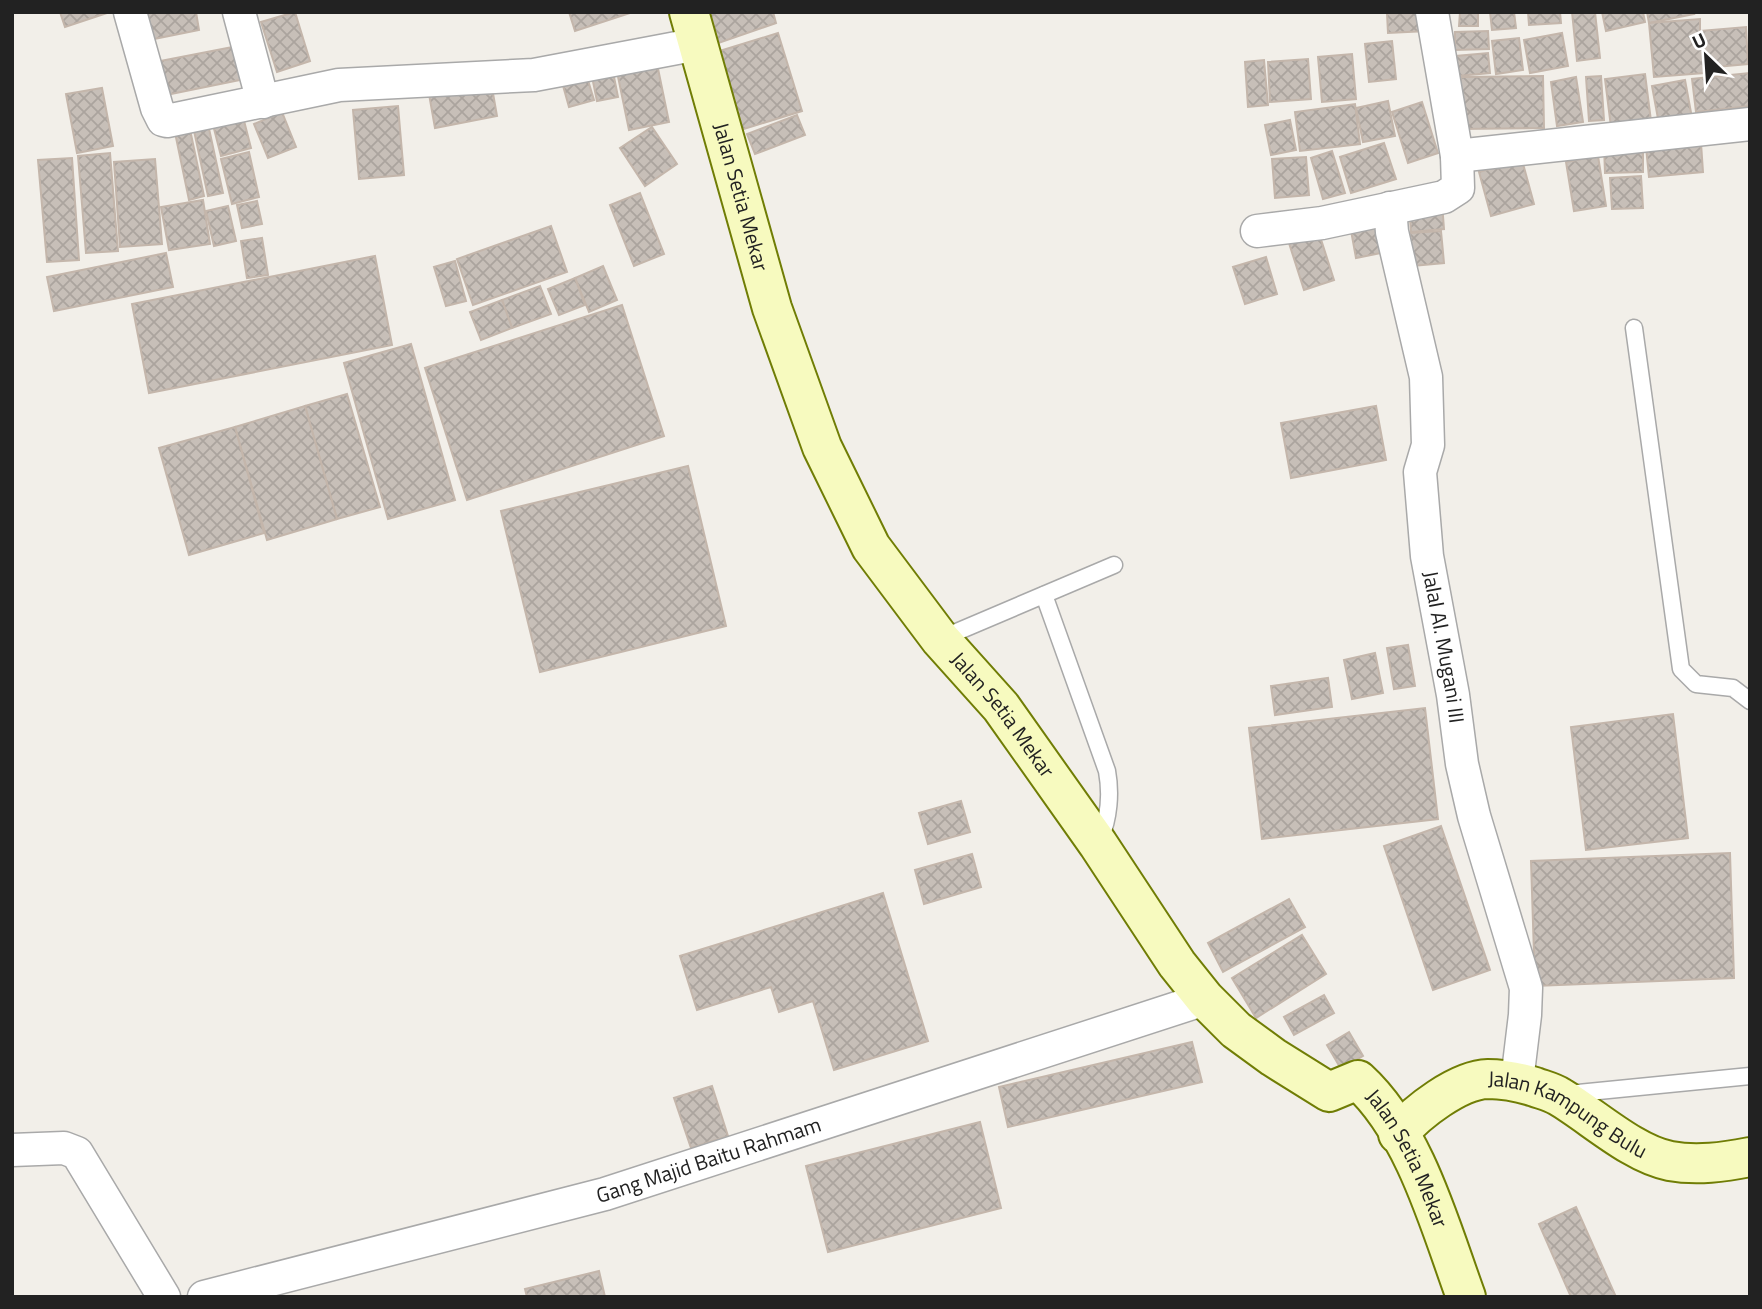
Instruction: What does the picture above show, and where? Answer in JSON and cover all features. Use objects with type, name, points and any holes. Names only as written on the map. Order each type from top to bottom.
[{"type":"street","points":[[130,12],[157,108],[163,120],[171,121],[339,85],[534,75],[694,28]]},
{"type":"street","points":[[239,12],[263,102]]},
{"type":"street","points":[[1257,231],[1322,223],[1451,194],[1458,188],[1457,156],[1432,12]]},
{"type":"street","name":"Jalan Setia Mekar","points":[[694,28],[768,298],[822,447],[871,547],[940,639],[1001,707],[1098,844],[1177,964],[1205,999],[1236,1030],[1273,1057],[1329,1091],[1358,1080],[1370,1091],[1410,1148],[1466,1297]]},
{"type":"street","points":[[1457,156],[1750,124]]},
{"type":"street","name":"Jalal Al. Mugani III","points":[[1390,208],[1392,232],[1426,377],[1428,445],[1420,472],[1427,556],[1453,695],[1462,764],[1474,816],[1526,988],[1517,1081]]},
{"type":"street","name":"Gang Majid Baitu Rahmam","points":[[204,1297],[605,1194],[1205,999]]},
{"type":"street","name":"Jalan Kampung Bulu","points":[[1398,1134],[1432,1102],[1459,1088],[1485,1079],[1517,1081],[1557,1095],[1597,1124],[1669,1161],[1717,1164],[1750,1157]]},
{"type":"street","points":[[12,1150],[64,1148],[78,1153],[164,1297]]},
{"type":"lane","points":[[1634,328],[1681,669],[1696,684],[1733,688],[1750,701]]},
{"type":"lane","points":[[940,639],[1114,565]]},
{"type":"lane","points":[[1044,595],[1107,771],[1110,789],[1104,829],[1098,844]]},
{"type":"lane","points":[[1557,1095],[1750,1076]]},
{"type":"building","points":[[60,12],[110,12],[65,27]]},
{"type":"building","points":[[144,12],[196,12],[199,30],[149,40]]},
{"type":"building","points":[[295,12],[310,61],[277,72],[261,22]]},
{"type":"building","points":[[569,12],[633,12],[575,31]]},
{"type":"building","points":[[702,12],[773,12],[776,23],[707,47]]},
{"type":"building","points":[[1426,12],[1427,31],[1388,33],[1387,13]]},
{"type":"building","points":[[1460,12],[1478,12],[1478,26],[1459,26]]},
{"type":"building","points":[[1490,12],[1514,12],[1516,28],[1492,30]]},
{"type":"building","points":[[1528,12],[1560,12],[1561,23],[1529,25]]},
{"type":"building","points":[[1572,12],[1595,12],[1600,58],[1577,61]]},
{"type":"building","points":[[1602,12],[1643,12],[1645,22],[1606,31]]},
{"type":"building","points":[[1647,12],[1693,12],[1694,14],[1649,23]]},
{"type":"building","points":[[1700,19],[1700,31],[1746,27],[1748,64],[1704,68],[1704,73],[1654,77],[1649,23]]},
{"type":"building","points":[[1488,31],[1489,49],[1455,50],[1455,32]]},
{"type":"building","points":[[778,33],[802,111],[734,132],[710,54]]},
{"type":"building","points":[[1562,33],[1568,66],[1530,73],[1524,40]]},
{"type":"building","points":[[1519,38],[1523,70],[1496,74],[1492,41]]},
{"type":"building","points":[[1392,41],[1396,79],[1369,82],[1365,44]]},
{"type":"building","points":[[238,46],[245,79],[161,96],[155,62]]},
{"type":"building","points":[[1488,53],[1490,73],[1458,76],[1456,56]]},
{"type":"building","points":[[655,54],[669,122],[629,130],[615,62]]},
{"type":"building","points":[[1352,54],[1356,99],[1322,102],[1318,57]]},
{"type":"building","points":[[1308,59],[1311,99],[1270,102],[1268,62]]},
{"type":"building","points":[[1264,60],[1268,105],[1248,107],[1245,62]]},
{"type":"building","points":[[611,62],[618,97],[597,101],[590,67]]},
{"type":"building","points":[[584,67],[594,100],[569,107],[560,75]]},
{"type":"building","points":[[1749,73],[1750,106],[1696,112],[1692,79]]},
{"type":"building","points":[[1645,74],[1651,121],[1611,127],[1605,79]]},
{"type":"building","points":[[1543,76],[1544,128],[1461,129],[1461,77]]},
{"type":"building","points":[[1601,76],[1604,120],[1589,121],[1586,77]]},
{"type":"building","points":[[1576,77],[1583,122],[1557,126],[1551,82]]},
{"type":"building","points":[[1685,80],[1692,118],[1659,124],[1652,86]]},
{"type":"building","points":[[491,82],[497,116],[435,128],[429,94]]},
{"type":"building","points":[[102,88],[113,146],[77,153],[66,94]]},
{"type":"building","points":[[1388,101],[1395,136],[1363,142],[1356,108]]},
{"type":"building","points":[[1422,102],[1438,153],[1408,163],[1392,112]]},
{"type":"building","points":[[1355,104],[1360,144],[1300,151],[1295,112]]},
{"type":"building","points":[[398,106],[404,175],[359,179],[353,110]]},
{"type":"building","points":[[241,109],[251,148],[221,156],[211,117]]},
{"type":"building","points":[[282,112],[296,147],[268,158],[254,124]]},
{"type":"building","points":[[797,115],[805,135],[755,154],[747,134]]},
{"type":"building","points":[[188,120],[204,196],[189,200],[173,123]]},
{"type":"building","points":[[1290,120],[1296,150],[1271,155],[1265,125]]},
{"type":"building","points":[[208,124],[223,193],[208,196],[193,126]]},
{"type":"building","points":[[652,127],[677,164],[645,186],[620,148]]},
{"type":"building","points":[[1384,143],[1396,179],[1351,193],[1340,157]]},
{"type":"building","points":[[1701,143],[1703,172],[1649,177],[1646,147]]},
{"type":"building","points":[[1643,145],[1643,172],[1605,173],[1604,146]]},
{"type":"building","points":[[1332,151],[1345,193],[1323,199],[1311,158]]},
{"type":"building","points":[[249,152],[259,197],[232,204],[221,159]]},
{"type":"building","points":[[110,153],[118,251],[86,253],[78,156]]},
{"type":"building","points":[[1598,156],[1606,206],[1574,211],[1566,162]]},
{"type":"building","points":[[1306,157],[1309,195],[1275,198],[1272,159]]},
{"type":"building","points":[[72,158],[79,260],[47,262],[38,160]]},
{"type":"building","points":[[155,159],[162,244],[120,247],[114,162]]},
{"type":"building","points":[[1522,160],[1534,204],[1491,216],[1479,172]]},
{"type":"building","points":[[1641,176],[1643,208],[1612,209],[1610,178]]},
{"type":"building","points":[[640,193],[664,254],[634,266],[610,205]]},
{"type":"building","points":[[203,200],[210,244],[169,250],[161,207]]},
{"type":"building","points":[[257,201],[262,224],[242,228],[237,205]]},
{"type":"building","points":[[1442,203],[1444,229],[1411,232],[1409,206]]},
{"type":"building","points":[[228,206],[236,241],[214,246],[206,211]]},
{"type":"building","points":[[1375,221],[1381,253],[1356,258],[1350,225]]},
{"type":"building","points":[[551,226],[567,272],[473,305],[457,259]]},
{"type":"building","points":[[1318,230],[1334,280],[1304,290],[1288,240]]},
{"type":"building","points":[[1441,231],[1444,263],[1413,266],[1410,233]]},
{"type":"building","points":[[262,238],[268,275],[247,278],[241,241]]},
{"type":"building","points":[[166,253],[173,287],[54,311],[47,277]]},
{"type":"building","points":[[375,256],[392,345],[149,393],[132,304]]},
{"type":"building","points":[[1266,257],[1277,294],[1245,304],[1233,267]]},
{"type":"building","points":[[455,261],[466,301],[446,306],[434,267]]},
{"type":"building","points":[[603,266],[617,300],[589,312],[575,278]]},
{"type":"building","points":[[575,278],[585,305],[559,315],[548,289]]},
{"type":"building","points":[[540,286],[551,314],[512,328],[502,300]]},
{"type":"building","points":[[502,300],[512,328],[481,340],[470,312]]},
{"type":"building","points":[[622,305],[664,436],[467,500],[425,368]]},
{"type":"building","points":[[411,344],[455,500],[388,519],[344,363]]},
{"type":"building","points":[[347,394],[380,507],[337,519],[305,406]]},
{"type":"building","points":[[305,406],[337,519],[267,540],[235,427]]},
{"type":"building","points":[[1376,406],[1386,460],[1291,478],[1281,423]]},
{"type":"building","points":[[235,427],[264,533],[189,555],[159,448]]},
{"type":"building","points":[[688,466],[726,626],[540,672],[501,511]]},
{"type":"building","points":[[1408,645],[1415,686],[1394,689],[1387,648]]},
{"type":"building","points":[[1375,653],[1383,693],[1352,699],[1344,660]]},
{"type":"building","points":[[1328,678],[1332,707],[1275,715],[1271,686]]},
{"type":"building","points":[[1425,708],[1438,819],[1262,839],[1249,728]]},
{"type":"building","points":[[1673,714],[1688,838],[1586,850],[1571,727]]},
{"type":"building","points":[[961,801],[970,832],[928,844],[919,813]]},
{"type":"building","points":[[1441,826],[1490,970],[1433,990],[1384,846]]},
{"type":"building","points":[[1730,853],[1734,978],[1535,986],[1531,861]]},
{"type":"building","points":[[972,854],[981,887],[924,904],[915,870]]},
{"type":"building","points":[[883,893],[928,1041],[834,1070],[813,1001],[779,1012],[771,987],[697,1010],[680,956]]},
{"type":"building","points":[[1289,899],[1305,927],[1223,972],[1208,943]]},
{"type":"building","points":[[1302,935],[1326,974],[1256,1018],[1232,978]]},
{"type":"building","points":[[1324,995],[1334,1013],[1294,1035],[1284,1017]]},
{"type":"building","points":[[1349,1032],[1363,1056],[1341,1069],[1327,1045]]},
{"type":"building","points":[[1192,1042],[1202,1082],[1008,1127],[999,1087]]},
{"type":"building","points":[[712,1086],[728,1136],[691,1148],[674,1098]]},
{"type":"building","points":[[980,1122],[1001,1208],[828,1252],[806,1166]]},
{"type":"building","points":[[1576,1207],[1616,1297],[1571,1297],[1539,1224]]},
{"type":"building","points":[[599,1271],[605,1297],[527,1297],[525,1289]]}]
